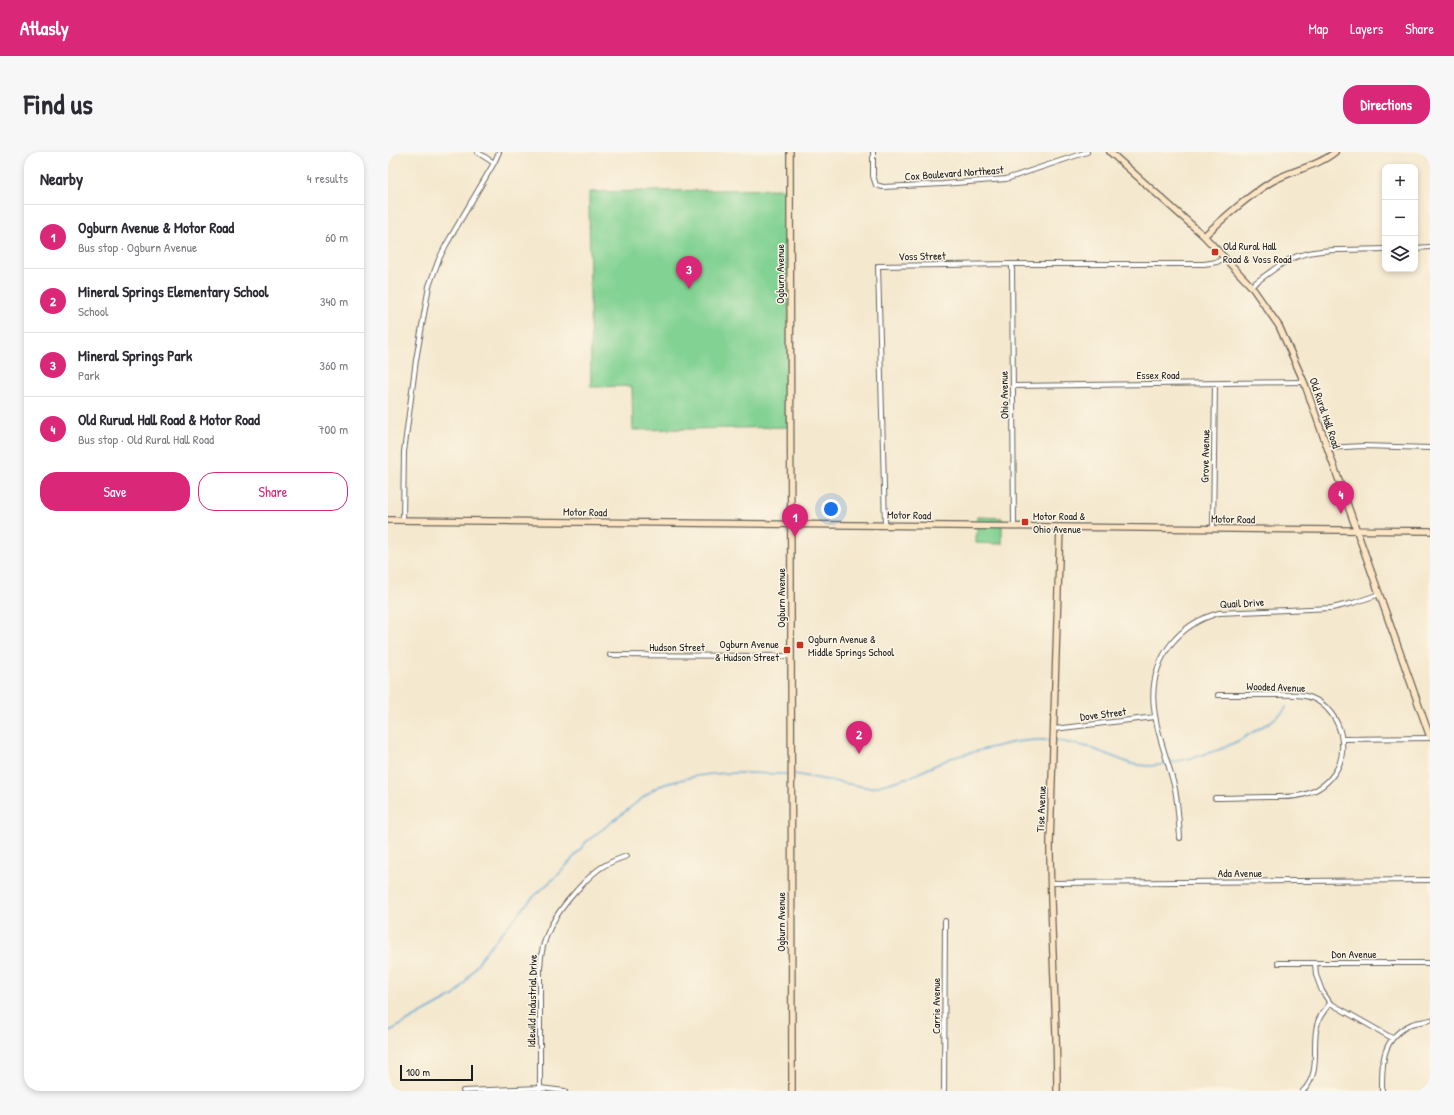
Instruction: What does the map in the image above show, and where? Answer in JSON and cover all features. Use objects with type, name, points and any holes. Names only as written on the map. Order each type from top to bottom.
[{"type":"street","points":[[477,152],[494,163]]},
{"type":"street","points":[[403,520],[404,452],[416,360],[429,286],[446,245],[499,152]]},
{"type":"street","name":"Ogburn Avenue","points":[[790,152],[792,1091]]},
{"type":"street","name":"Cox Boulevard Northeast","points":[[873,152],[873,176],[876,185],[883,187],[1006,179],[1087,152]]},
{"type":"street","name":"Old Rural Hall Road","points":[[1110,152],[1204,236],[1251,286],[1279,326],[1304,382],[1326,448],[1380,594],[1430,738]]},
{"type":"street","points":[[1204,236],[1244,201],[1271,182],[1322,160],[1335,152]]},
{"type":"street","points":[[1418,248],[1430,247]]},
{"type":"street","points":[[1251,286],[1283,263],[1301,255],[1323,251],[1382,249]]},
{"type":"street","name":"Voss Street","points":[[885,524],[878,266],[1204,264],[1216,262],[1224,258]]},
{"type":"street","name":"Ohio Avenue","points":[[1012,264],[1014,526]]},
{"type":"street","name":"Essex Road","points":[[1013,386],[1304,382]]},
{"type":"street","name":"Grove Avenue","points":[[1213,529],[1215,384]]},
{"type":"street","points":[[1326,448],[1363,446],[1430,448]]},
{"type":"street","name":"Motor Road","points":[[388,520],[791,525],[885,524],[1430,531]]},
{"type":"street","name":"Tise Avenue","points":[[1057,1091],[1050,843],[1060,527]]},
{"type":"street","name":"Quail Drive","points":[[1180,838],[1175,789],[1154,717],[1153,686],[1159,665],[1164,655],[1177,637],[1183,631],[1204,618],[1219,613],[1332,608],[1380,594]]},
{"type":"street","name":"Hudson Street","points":[[610,655],[791,656]]},
{"type":"street","name":"Wooded Avenue","points":[[1218,696],[1301,695],[1312,698],[1324,704],[1328,709],[1338,726],[1342,739]]},
{"type":"street","name":"Dove Street","points":[[1054,728],[1154,717]]},
{"type":"street","points":[[1215,798],[1287,797],[1309,793],[1322,786],[1334,775],[1342,754],[1342,739],[1430,738]]},
{"type":"street","name":"Idlewild Industrial Drive","points":[[540,1089],[540,963],[544,940],[559,910],[586,880],[604,866],[627,856]]},
{"type":"street","name":"Ada Avenue","points":[[1050,883],[1430,880]]},
{"type":"street","name":"Carrie Avenue","points":[[944,1091],[945,921]]},
{"type":"street","name":"Don Avenue","points":[[1278,962],[1430,963]]},
{"type":"street","points":[[1315,963],[1316,975],[1322,991],[1330,1003],[1392,1038]]},
{"type":"street","points":[[1304,1091],[1308,1086],[1316,1062],[1315,1034],[1318,1020],[1330,1003]]},
{"type":"street","points":[[1382,1091],[1382,1064],[1385,1051],[1392,1038],[1412,1024],[1430,1020]]},
{"type":"street","points":[[463,1091],[540,1089],[565,1091]]},
{"type":"green space","points":[[788,189],[789,427],[633,430],[632,386],[591,387],[589,192]]},
{"type":"green space","points":[[977,517],[1002,518],[1002,544],[976,543]]},
{"type":"waterway","points":[[1055,740],[1088,747],[1132,764],[1148,766],[1160,765],[1196,757],[1221,749],[1270,722],[1283,712],[1286,707]]},
{"type":"waterway","points":[[794,774],[871,788],[910,777],[951,758],[1015,742],[1051,740]]},
{"type":"waterway","points":[[388,1032],[453,996],[459,991],[486,951],[531,899],[560,873],[586,842],[654,789],[691,777],[705,775],[733,773],[790,774]]},
{"type":"place","name":"Old Rural Hall Road & Voss Road","points":[[1215,252]]},
{"type":"place","name":"Mineral Springs Park","points":[[689,289]]},
{"type":"place","name":"Old Rurual Hall Road & Motor Road","points":[[1341,514]]},
{"type":"place","name":"Motor Road & Ohio Avenue","points":[[1025,522]]},
{"type":"place","name":"Ogburn Avenue & Motor Road","points":[[795,537]]},
{"type":"place","name":"Ogburn Avenue & Middle Springs School","points":[[800,645]]},
{"type":"place","name":"Ogburn Avenue & Hudson Street","points":[[787,650]]},
{"type":"place","name":"Mineral Springs Elementary School","points":[[859,754]]}]
